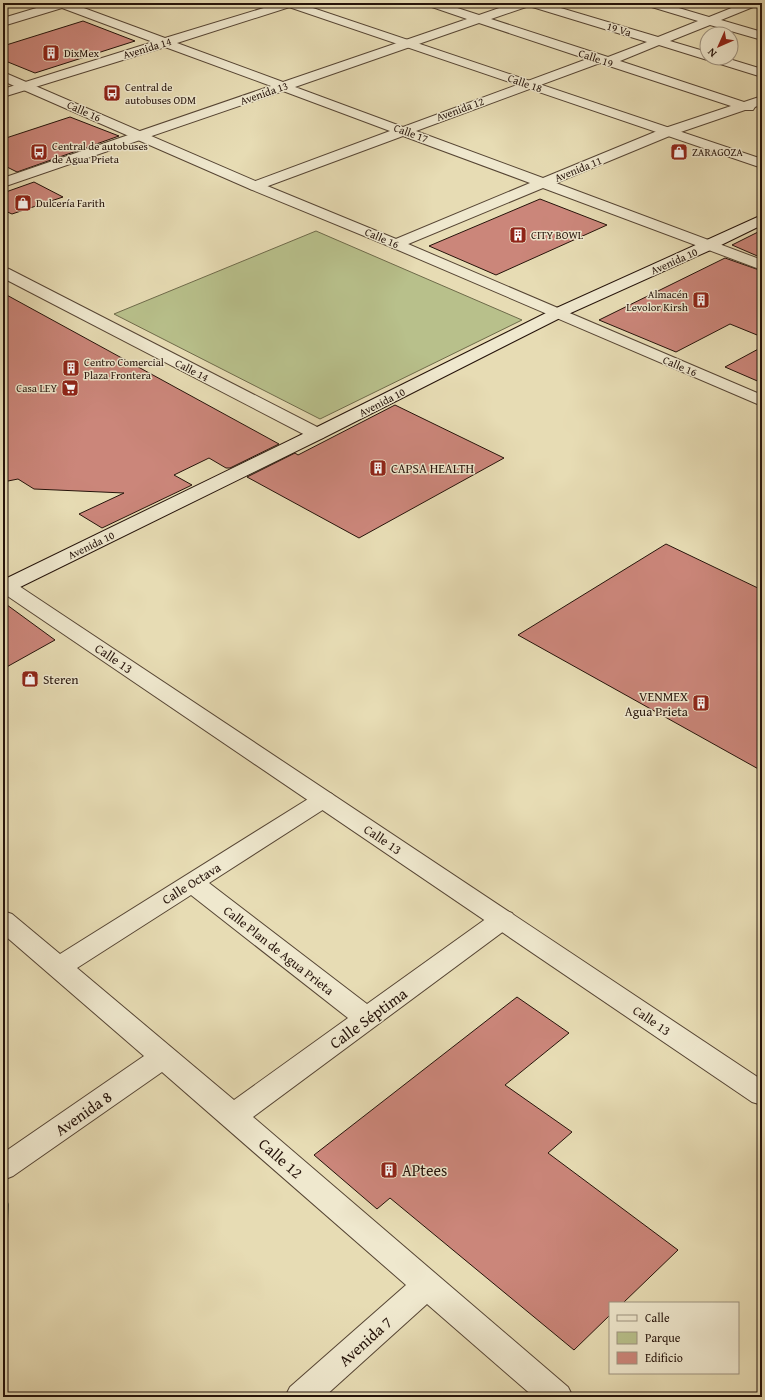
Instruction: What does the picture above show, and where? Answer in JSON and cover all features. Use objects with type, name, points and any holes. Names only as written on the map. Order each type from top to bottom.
[{"type":"street","name":"Avenida 14","points":[[3,93],[289,3]]},
{"type":"street","name":"Calle 18","points":[[289,3],[762,164]]},
{"type":"street","name":"Calle 19","points":[[430,3],[762,112]]},
{"type":"street","name":"Avenida 13","points":[[3,183],[524,3]]},
{"type":"street","name":"19 Va","points":[[532,3],[699,54]]},
{"type":"street","points":[[649,3],[762,36]]},
{"type":"street","name":"Avenida 12","points":[[255,186],[527,84],[659,41],[754,3]]},
{"type":"street","points":[[3,22],[63,4]]},
{"type":"street","name":"Calle 17","points":[[63,4],[762,265]]},
{"type":"street","points":[[739,66],[762,73]]},
{"type":"street","name":"Calle 16","points":[[3,76],[255,186],[396,244],[762,400]]},
{"type":"street","name":"Avenida 11","points":[[396,244],[667,132],[762,100]]},
{"type":"street","name":"Avenida 10","points":[[4,586],[317,434],[558,314],[710,245],[762,219]]},
{"type":"street","name":"Calle 14","points":[[3,272],[317,434]]},
{"type":"street","name":"Calle 13","points":[[4,586],[324,799],[762,1094]]},
{"type":"street","name":"Calle Octava","points":[[58,968],[324,799]]},
{"type":"street","name":"Calle Plan de Agua Prieta","points":[[192,883],[367,1018]]},
{"type":"street","name":"Calle Séptima","points":[[233,1116],[503,919]]},
{"type":"street","name":"Calle 12","points":[[3,920],[233,1116],[557,1397]]},
{"type":"street","name":"Avenida 8","points":[[3,1168],[163,1056]]},
{"type":"street","name":"Avenida 7","points":[[302,1397],[428,1284]]},
{"type":"green space","points":[[316,231],[522,320],[320,419],[114,314]]},
{"type":"building","name":"DixMex","points":[[83,21],[135,41],[35,73],[3,60],[3,46]]},
{"type":"building","name":"Central de autobuses de Agua Prieta","points":[[70,117],[119,136],[17,172],[3,165],[3,139]]},
{"type":"building","name":"Dulcería Farith","points":[[34,182],[63,197],[12,214],[3,210],[3,193]]},
{"type":"building","name":"CITY BOWL","points":[[540,199],[607,225],[496,275],[429,246]]},
{"type":"building","points":[[762,230],[762,258],[732,245]]},
{"type":"building","name":"Almacén Levolor Kirsh","points":[[725,258],[762,271],[762,337],[730,324],[676,352],[599,320]]},
{"type":"building","name":"Centro Comercial Plaza Frontera","points":[[3,293],[279,444],[230,468],[226,468],[209,458],[174,475],[192,485],[102,528],[79,514],[124,493],[34,489],[18,479],[3,482]]},
{"type":"building","points":[[762,347],[762,383],[725,367]]},
{"type":"building","name":"CAPSA HEALTH","points":[[395,405],[504,458],[359,538],[247,477],[295,453],[298,455]]},
{"type":"building","name":"VENMEX Agua Prieta","points":[[666,544],[762,590],[762,771],[518,635]]},
{"type":"building","points":[[3,602],[55,640],[3,669]]},
{"type":"building","name":"APtees","points":[[517,997],[569,1033],[505,1085],[572,1132],[548,1153],[678,1250],[624,1302],[609,1302],[609,1316],[574,1350],[390,1198],[377,1209],[314,1155]]},
{"type":"waterway","points":[[3,1202],[5,1205],[3,1239]]},
{"type":"place","name":"DixMex","points":[[51,53]]},
{"type":"place","name":"Central de autobuses ODM","points":[[112,93]]},
{"type":"place","name":"Central de autobuses de Agua Prieta","points":[[39,152]]},
{"type":"place","name":"ZARAGOZA","points":[[679,152]]},
{"type":"place","name":"Dulcería Farith","points":[[23,203]]},
{"type":"place","name":"CITY BOWL","points":[[518,235]]},
{"type":"place","name":"Almacén Levolor Kirsh","points":[[701,300]]},
{"type":"place","name":"Centro Comercial Plaza Frontera","points":[[71,368]]},
{"type":"place","name":"Casa LEY","points":[[70,388]]},
{"type":"place","name":"CAPSA HEALTH","points":[[378,468]]},
{"type":"place","name":"Steren","points":[[30,679]]},
{"type":"place","name":"VENMEX Agua Prieta","points":[[701,703]]},
{"type":"place","name":"APtees","points":[[389,1170]]}]
